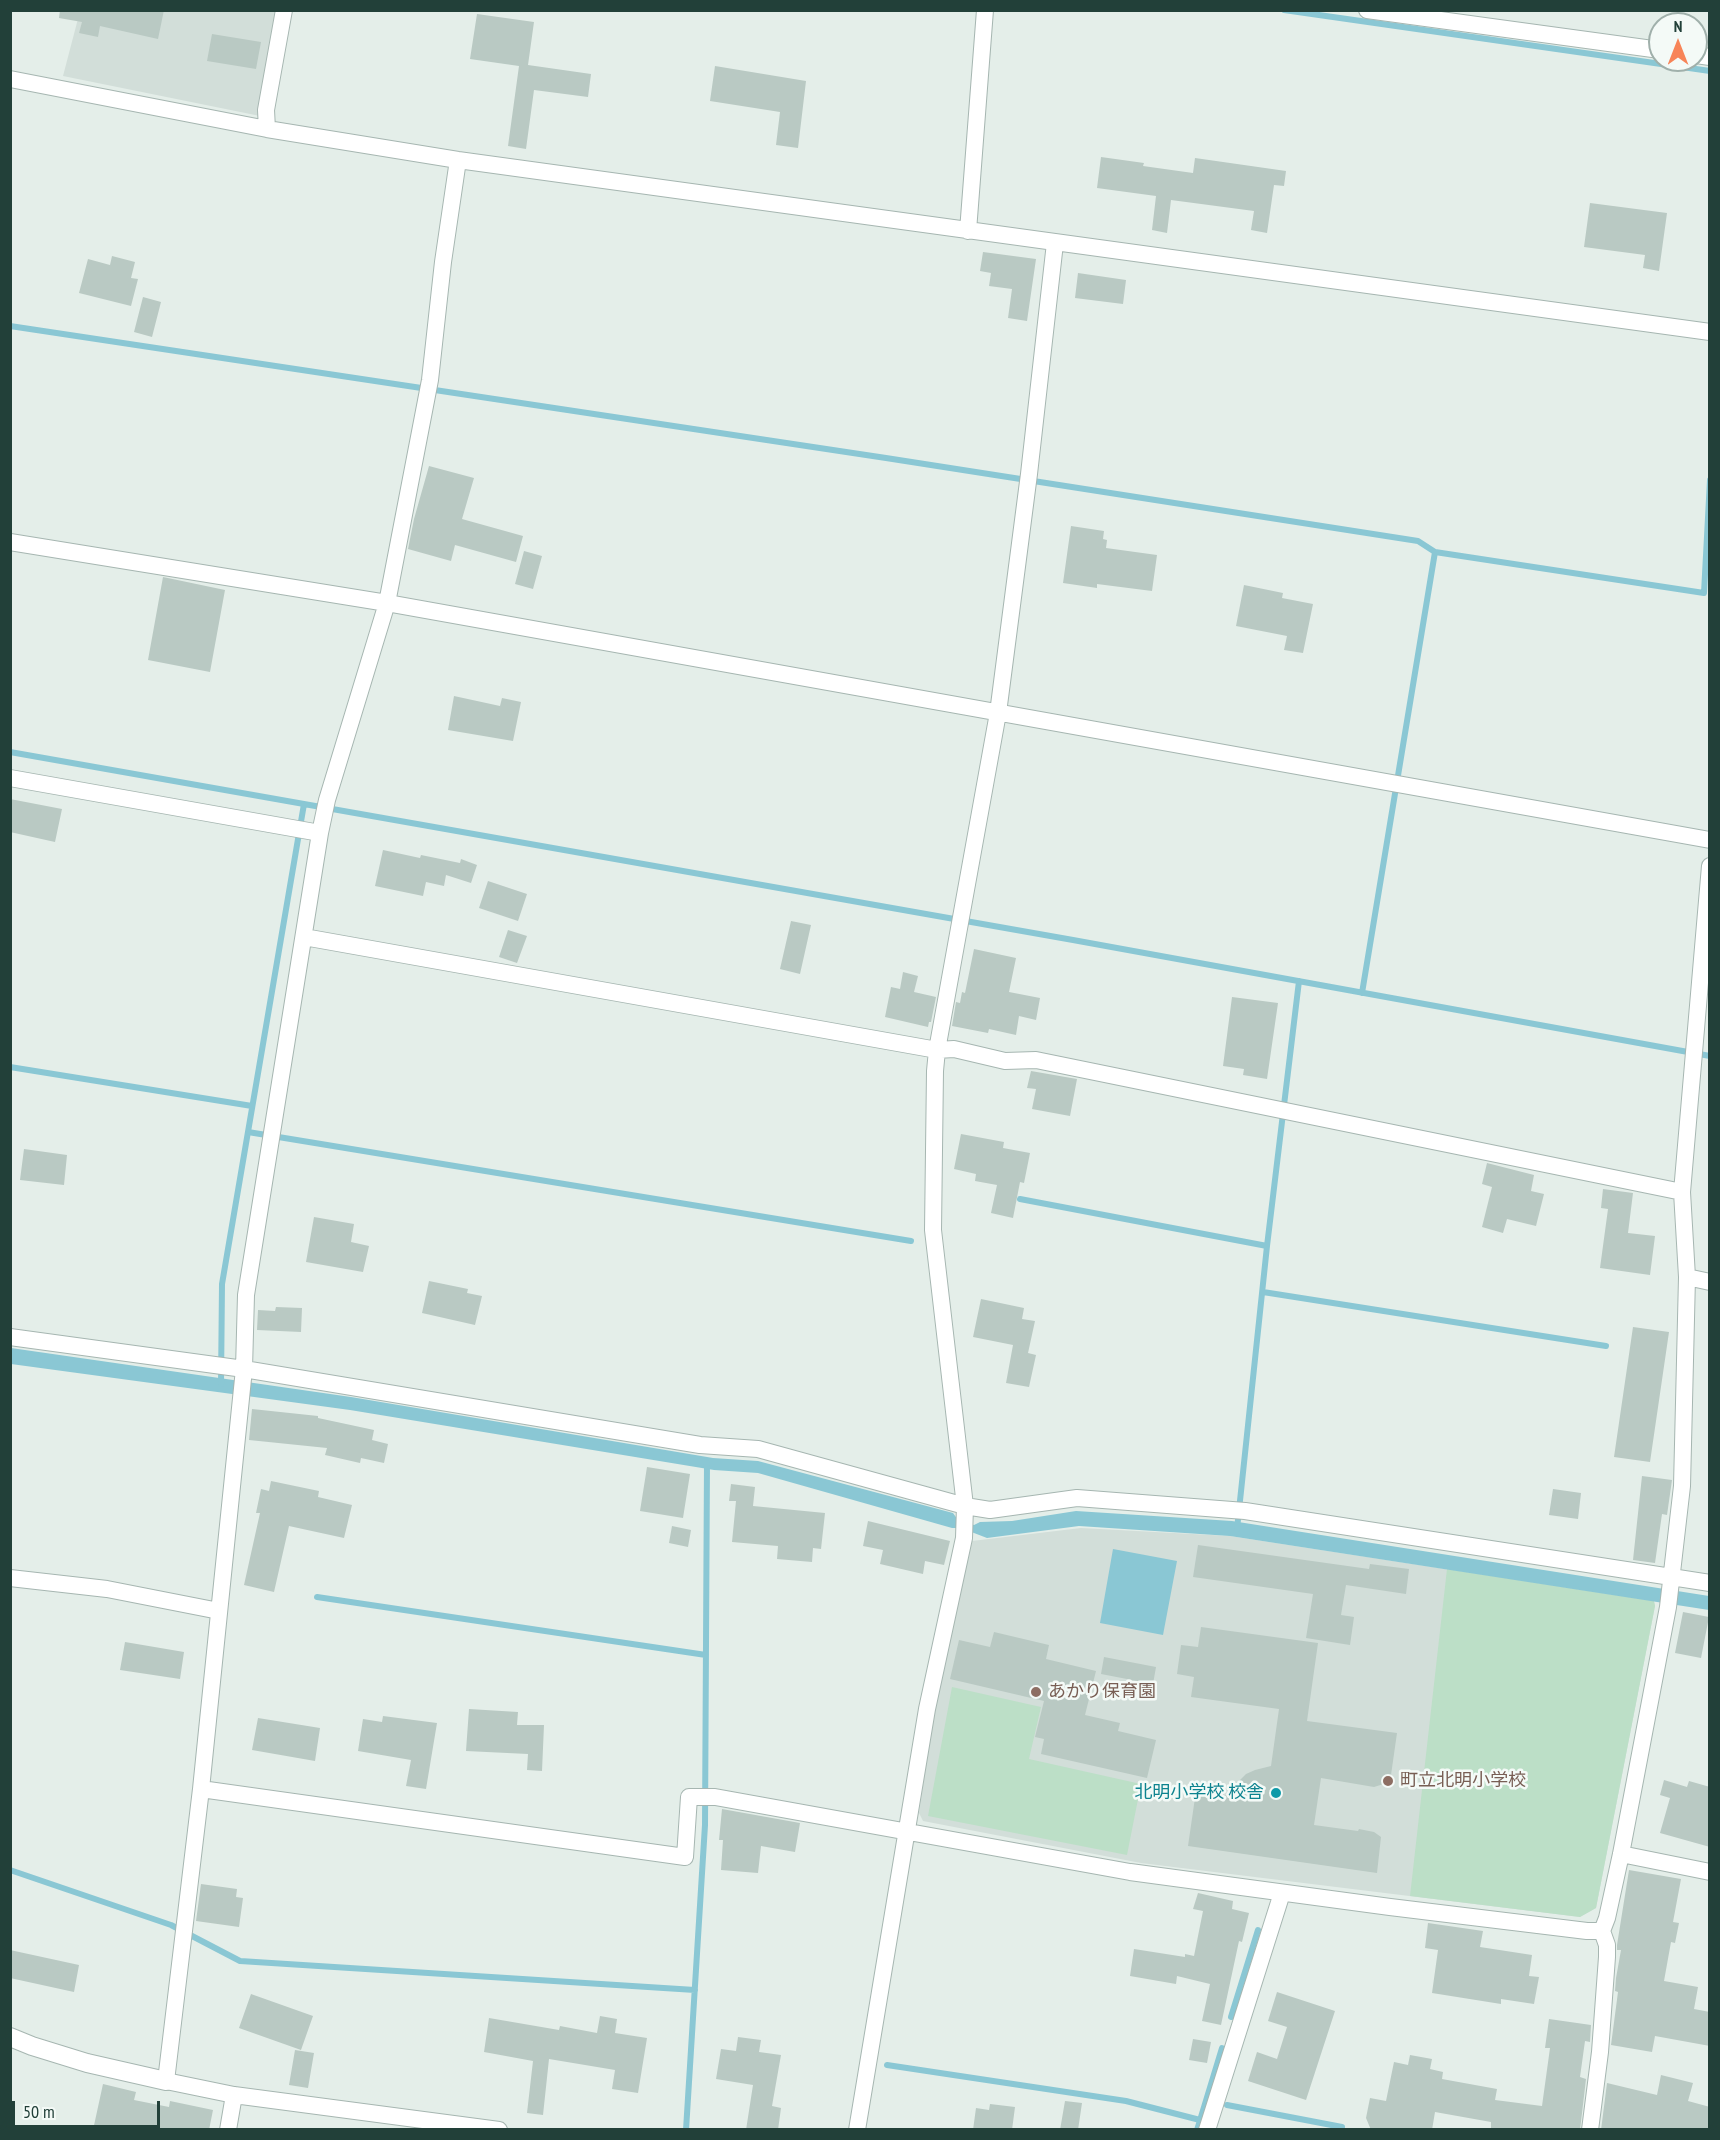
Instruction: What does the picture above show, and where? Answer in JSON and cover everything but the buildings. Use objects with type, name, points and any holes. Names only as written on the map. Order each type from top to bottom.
[{"type":"street","points":[[267,129],[266,110],[284,10]]},
{"type":"street","points":[[968,231],[985,10]]},
{"type":"street","points":[[1367,10],[1648,48]]},
{"type":"street","points":[[10,79],[267,129],[458,160],[1709,332]]},
{"type":"street","points":[[166,2081],[201,1789],[241,1397],[232,1370],[304,937],[306,831],[325,808],[387,603],[428,388],[458,160]]},
{"type":"street","points":[[857,2130],[927,1709],[964,1538],[965,1510],[933,1230],[935,1071],[998,713],[1028,482],[1055,243]]},
{"type":"street","points":[[10,542],[387,603],[1710,840]]},
{"type":"street","points":[[10,778],[306,831]]},
{"type":"street","points":[[1590,2130],[1600,2052],[1607,1957],[1607,1945],[1602,1931],[1607,1918],[1668,1607],[1682,1486],[1687,1277],[1682,1192],[1710,866]]},
{"type":"street","points":[[304,937],[937,1050],[954,1049],[1005,1061],[1036,1059],[1682,1192]]},
{"type":"street","points":[[1687,1277],[1710,1282]]},
{"type":"street","points":[[10,1337],[688,1443],[758,1449],[965,1510],[990,1510],[1077,1498],[1238,1510],[1672,1581],[1710,1583]]},
{"type":"street","points":[[10,1578],[107,1589],[219,1611]]},
{"type":"street","points":[[201,1789],[685,1857],[689,1797],[715,1797],[1130,1872],[1282,1893],[1602,1931]]},
{"type":"street","points":[[1620,1854],[1710,1872]]},
{"type":"street","points":[[1208,2130],[1282,1893]]},
{"type":"street","points":[[10,2037],[87,2063],[234,2095],[499,2130]]},
{"type":"street","points":[[228,2130],[234,2095]]},
{"type":"shaded area","points":[[80,11],[283,11],[265,117],[63,76]]},
{"type":"shaded area","name":"町立北明小学校","points":[[1081,1528],[1230,1536],[1654,1601],[1655,1606],[1596,1908],[1580,1917],[1141,1863],[923,1821],[919,1813],[934,1711],[972,1541]]},
{"type":"green space","points":[[1447,1569],[1654,1601],[1655,1606],[1596,1908],[1580,1917],[1410,1896]]},
{"type":"green space","points":[[952,1687],[1041,1707],[1029,1759],[1141,1784],[1127,1855],[928,1816]]},
{"type":"water","points":[[11,1348],[351,1397],[713,1458],[758,1461],[953,1513],[958,1520],[974,1525],[980,1522],[1012,1521],[1076,1511],[1232,1521],[1709,1596],[1709,1610],[1230,1536],[1079,1526],[987,1538],[961,1528],[952,1528],[758,1473],[714,1470],[350,1410],[11,1364]]},
{"type":"water","points":[[1113,1549],[1177,1561],[1163,1635],[1100,1623]]},
{"type":"waterway","points":[[1284,10],[1710,71]]},
{"type":"waterway","points":[[10,326],[1418,541],[1435,552]]},
{"type":"waterway","points":[[1362,993],[1435,552],[1704,593],[1710,480]]},
{"type":"waterway","points":[[10,752],[1073,940],[1710,1056]]},
{"type":"waterway","points":[[221,1384],[222,1284],[304,804]]},
{"type":"waterway","points":[[1237,1529],[1267,1246],[1299,981]]},
{"type":"waterway","points":[[10,1067],[252,1106]]},
{"type":"waterway","points":[[248,1132],[911,1241]]},
{"type":"waterway","points":[[1020,1199],[1267,1246]]},
{"type":"waterway","points":[[1263,1292],[1606,1346]]},
{"type":"waterway","points":[[686,2130],[705,1825],[707,1463]]},
{"type":"waterway","points":[[317,1597],[706,1655]]},
{"type":"waterway","points":[[10,1870],[171,1925],[240,1961],[695,1990]]},
{"type":"waterway","points":[[1231,2017],[1258,1930]]},
{"type":"waterway","points":[[1197,2130],[1222,2048]]},
{"type":"waterway","points":[[887,2065],[1126,2101],[1200,2120]]},
{"type":"waterway","points":[[1227,2105],[1342,2127],[1341,2130]]},
{"type":"place","name":"あかり保育園","points":[[1036,1692]]},
{"type":"place","name":"町立北明小学校","points":[[1388,1781]]},
{"type":"place","name":"北明小学校 校舎","points":[[1276,1793]]}]
